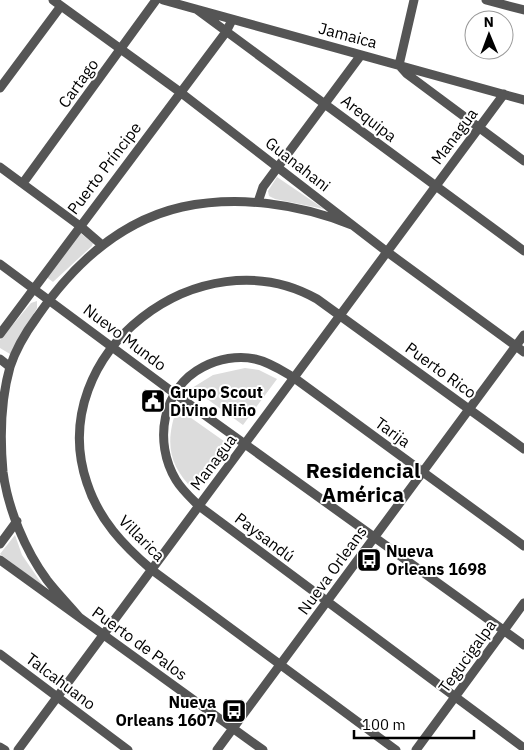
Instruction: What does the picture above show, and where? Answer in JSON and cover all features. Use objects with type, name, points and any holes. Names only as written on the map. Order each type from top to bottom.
[{"type":"street","name":"Cartago","points":[[23,183],[156,0]]},
{"type":"street","name":"Jamaica","points":[[163,0],[524,100]]},
{"type":"street","points":[[414,0],[399,65],[407,74],[524,161]]},
{"type":"street","points":[[489,0],[524,10]]},
{"type":"street","name":"Guanahani","points":[[57,3],[180,92],[386,251],[524,352]]},
{"type":"street","points":[[0,88],[57,3]]},
{"type":"street","name":"Arequipa","points":[[196,9],[524,251]]},
{"type":"street","name":"Puerto Príncipe","points":[[0,334],[226,32],[232,20]]},
{"type":"street","points":[[258,202],[260,192],[278,166],[361,54]]},
{"type":"street","name":"Managua","points":[[18,750],[504,94]]},
{"type":"street","points":[[0,166],[80,226],[102,245]]},
{"type":"street","points":[[79,617],[38,567],[17,521],[3,472],[2,414],[10,367],[18,346],[49,300],[84,260],[102,245],[129,229],[180,208],[258,202],[315,212],[352,225]]},
{"type":"street","name":"Nuevo Mundo","points":[[0,264],[174,393],[524,645]]},
{"type":"street","name":"Villarica","points":[[341,316],[317,299],[293,289],[244,280],[218,283],[178,294],[156,306],[136,321],[112,346],[94,377],[85,404],[80,434],[82,465],[92,497],[107,525],[128,550],[152,570],[282,664],[396,750]]},
{"type":"street","name":"Puerto Rico","points":[[341,316],[524,449]]},
{"type":"street","name":"Nueva Orleans","points":[[217,750],[524,335]]},
{"type":"street","name":"Paysandú","points":[[293,377],[256,359],[232,358],[208,365],[192,373],[174,393],[165,419],[163,433],[165,450],[176,480],[199,506],[524,748]]},
{"type":"street","points":[[0,359],[10,367]]},
{"type":"street","name":"Tarija","points":[[293,377],[524,546]]},
{"type":"street","points":[[0,544],[17,521]]},
{"type":"street","name":"Puerto de Palos","points":[[0,560],[263,750]]},
{"type":"street","name":"Tegucigalpa","points":[[416,750],[524,603]]},
{"type":"street","name":"Talcahuano","points":[[0,654],[128,750]]},
{"type":"street","points":[[0,747],[4,750]]},
{"type":"shaded area","points":[[277,177],[324,209],[275,199],[269,196],[268,191]]},
{"type":"shaded area","points":[[79,232],[93,243],[92,246],[53,282],[45,276]]},
{"type":"shaded area","points":[[37,301],[37,308],[10,354],[0,348],[0,340],[31,303]]},
{"type":"shaded area","points":[[245,368],[259,370],[277,379],[243,425],[192,388],[213,375]]},
{"type":"shaded area","points":[[177,408],[228,444],[194,490],[185,481],[174,462],[171,452],[171,432]]},
{"type":"shaded area","points":[[15,535],[22,555],[44,587],[0,554]]},
{"type":"place","name":"Grupo Scout Divino Niño","points":[[153,401]]},
{"type":"place","name":"Nueva Orleans 1698","points":[[369,560]]},
{"type":"place","name":"Nueva Orleans 1607","points":[[234,711]]},
{"type":"district","name":"Residencial América","points":[[363,482]]}]
